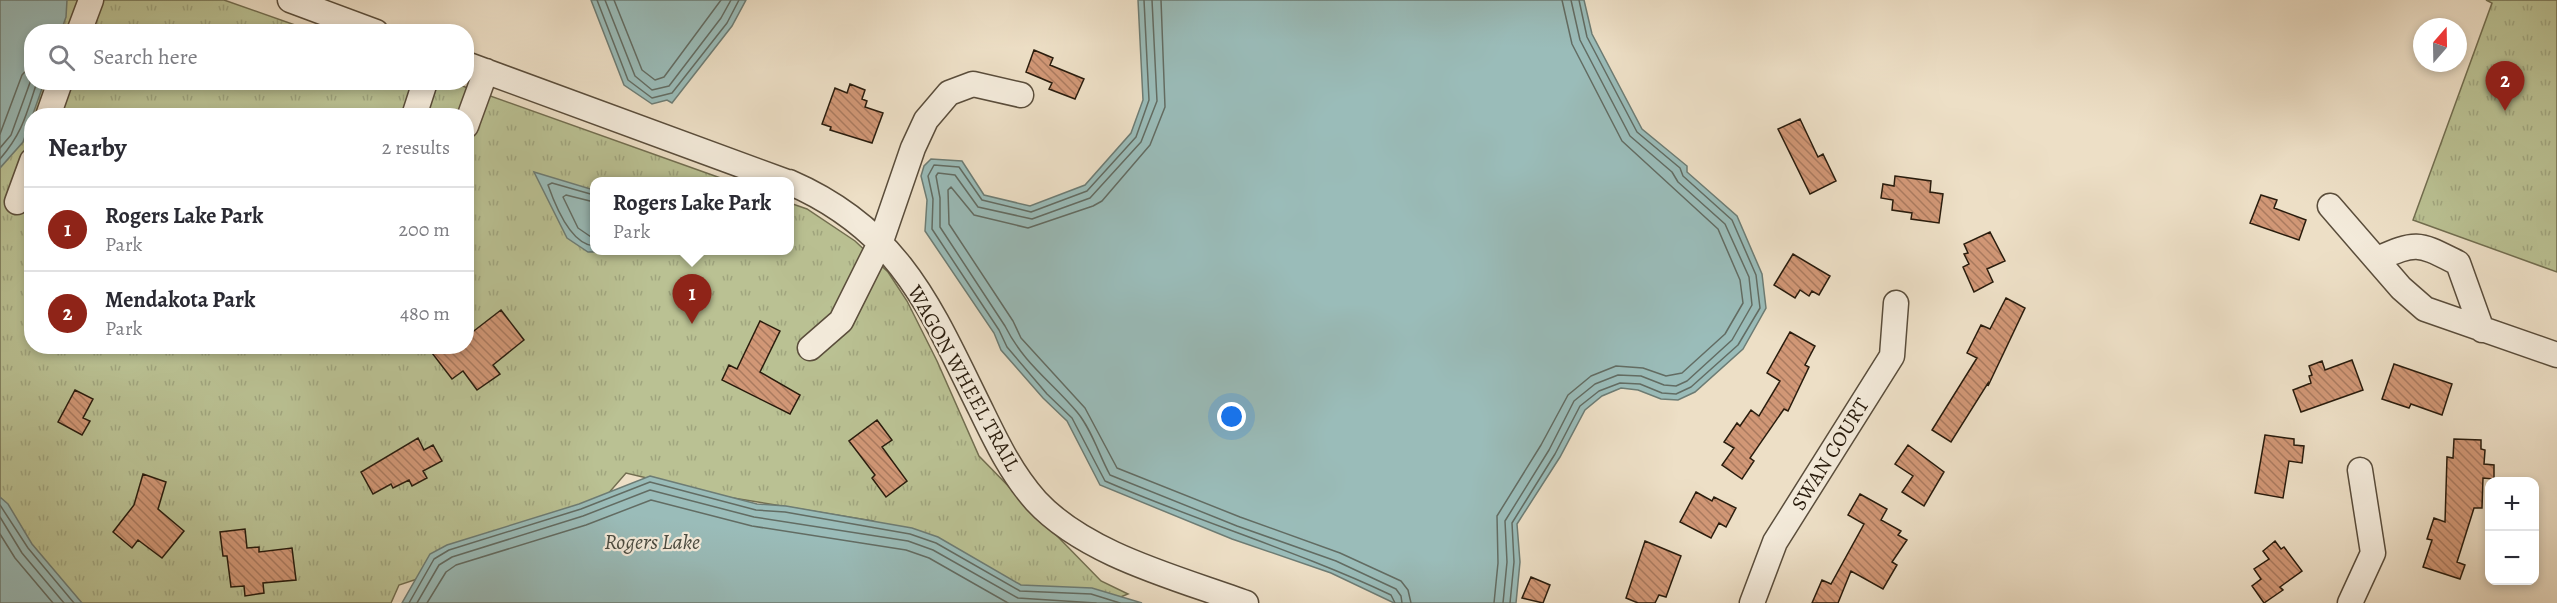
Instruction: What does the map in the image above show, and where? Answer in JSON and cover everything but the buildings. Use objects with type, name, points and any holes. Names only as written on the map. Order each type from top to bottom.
[{"type":"street","points":[[82,24],[91,0]]},
{"type":"street","points":[[290,0],[354,24]]},
{"type":"street","name":"WAGON WHEEL TRAIL","points":[[476,68],[774,177]]},
{"type":"street","points":[[810,348],[841,321],[881,241],[926,120],[949,93],[973,84],[1021,95]]},
{"type":"street","points":[[51,108],[57,90]]},
{"type":"street","points":[[417,108],[422,90]]},
{"type":"street","points":[[469,108],[472,90]]},
{"type":"street","points":[[16,202],[24,182]]},
{"type":"street","name":"WAGON WHEEL TRAIL","points":[[794,185],[840,208],[881,241],[927,301],[1008,465],[1036,502],[1072,530],[1119,556],[1246,603]]},
{"type":"street","points":[[2330,206],[2401,288],[2425,309],[2557,355]]},
{"type":"street","points":[[2377,259],[2408,246],[2428,248],[2458,263],[2482,330]]},
{"type":"street","name":"SWAN COURT","points":[[1752,603],[1775,542],[1892,356],[1896,303]]},
{"type":"street","points":[[2350,603],[2373,553],[2360,470]]},
{"type":"green space","points":[[0,0],[224,0],[292,24],[24,24],[24,90],[474,90],[718,177],[590,177],[590,255],[794,255],[794,204],[807,209],[855,241],[888,272],[907,301],[937,361],[979,456],[1101,581],[1128,594],[1106,603],[1000,603],[873,521],[727,497],[626,473],[561,548],[432,574],[399,585],[391,603],[56,603],[0,531]]},
{"type":"green space","points":[[2486,0],[2557,0],[2557,272],[2413,220],[2492,3]]},
{"type":"water","points":[[0,0],[67,0],[64,24],[24,24],[24,90],[42,90],[35,108],[24,108],[23,142],[0,168]]},
{"type":"water","points":[[591,0],[746,0],[732,26],[672,103],[667,100],[652,104],[624,85]]},
{"type":"water","points":[[1138,0],[1584,0],[1592,34],[1642,129],[1687,166],[1687,172],[1737,216],[1762,274],[1766,308],[1743,349],[1695,392],[1678,400],[1661,399],[1638,390],[1621,388],[1602,396],[1585,410],[1560,457],[1517,524],[1520,562],[1516,603],[1394,603],[1331,573],[1232,539],[1100,485],[1067,421],[1043,398],[1001,350],[994,333],[925,231],[927,200],[921,176],[924,166],[931,159],[962,161],[984,195],[1030,206],[1085,185],[1131,133],[1143,100]]},
{"type":"water","points":[[534,172],[590,189],[590,252],[567,238]]},
{"type":"water","name":"Rogers Lake","points":[[650,476],[757,504],[786,506],[912,528],[938,537],[1021,585],[1092,588],[1142,603],[402,603],[430,554],[447,545],[579,504]]},
{"type":"water","points":[[0,497],[8,504],[32,544],[82,603],[0,603]]},
{"type":"place","name":"Mendakota Park","points":[[2505,111]]},
{"type":"place","name":"Rogers Lake Park","points":[[692,324]]}]
